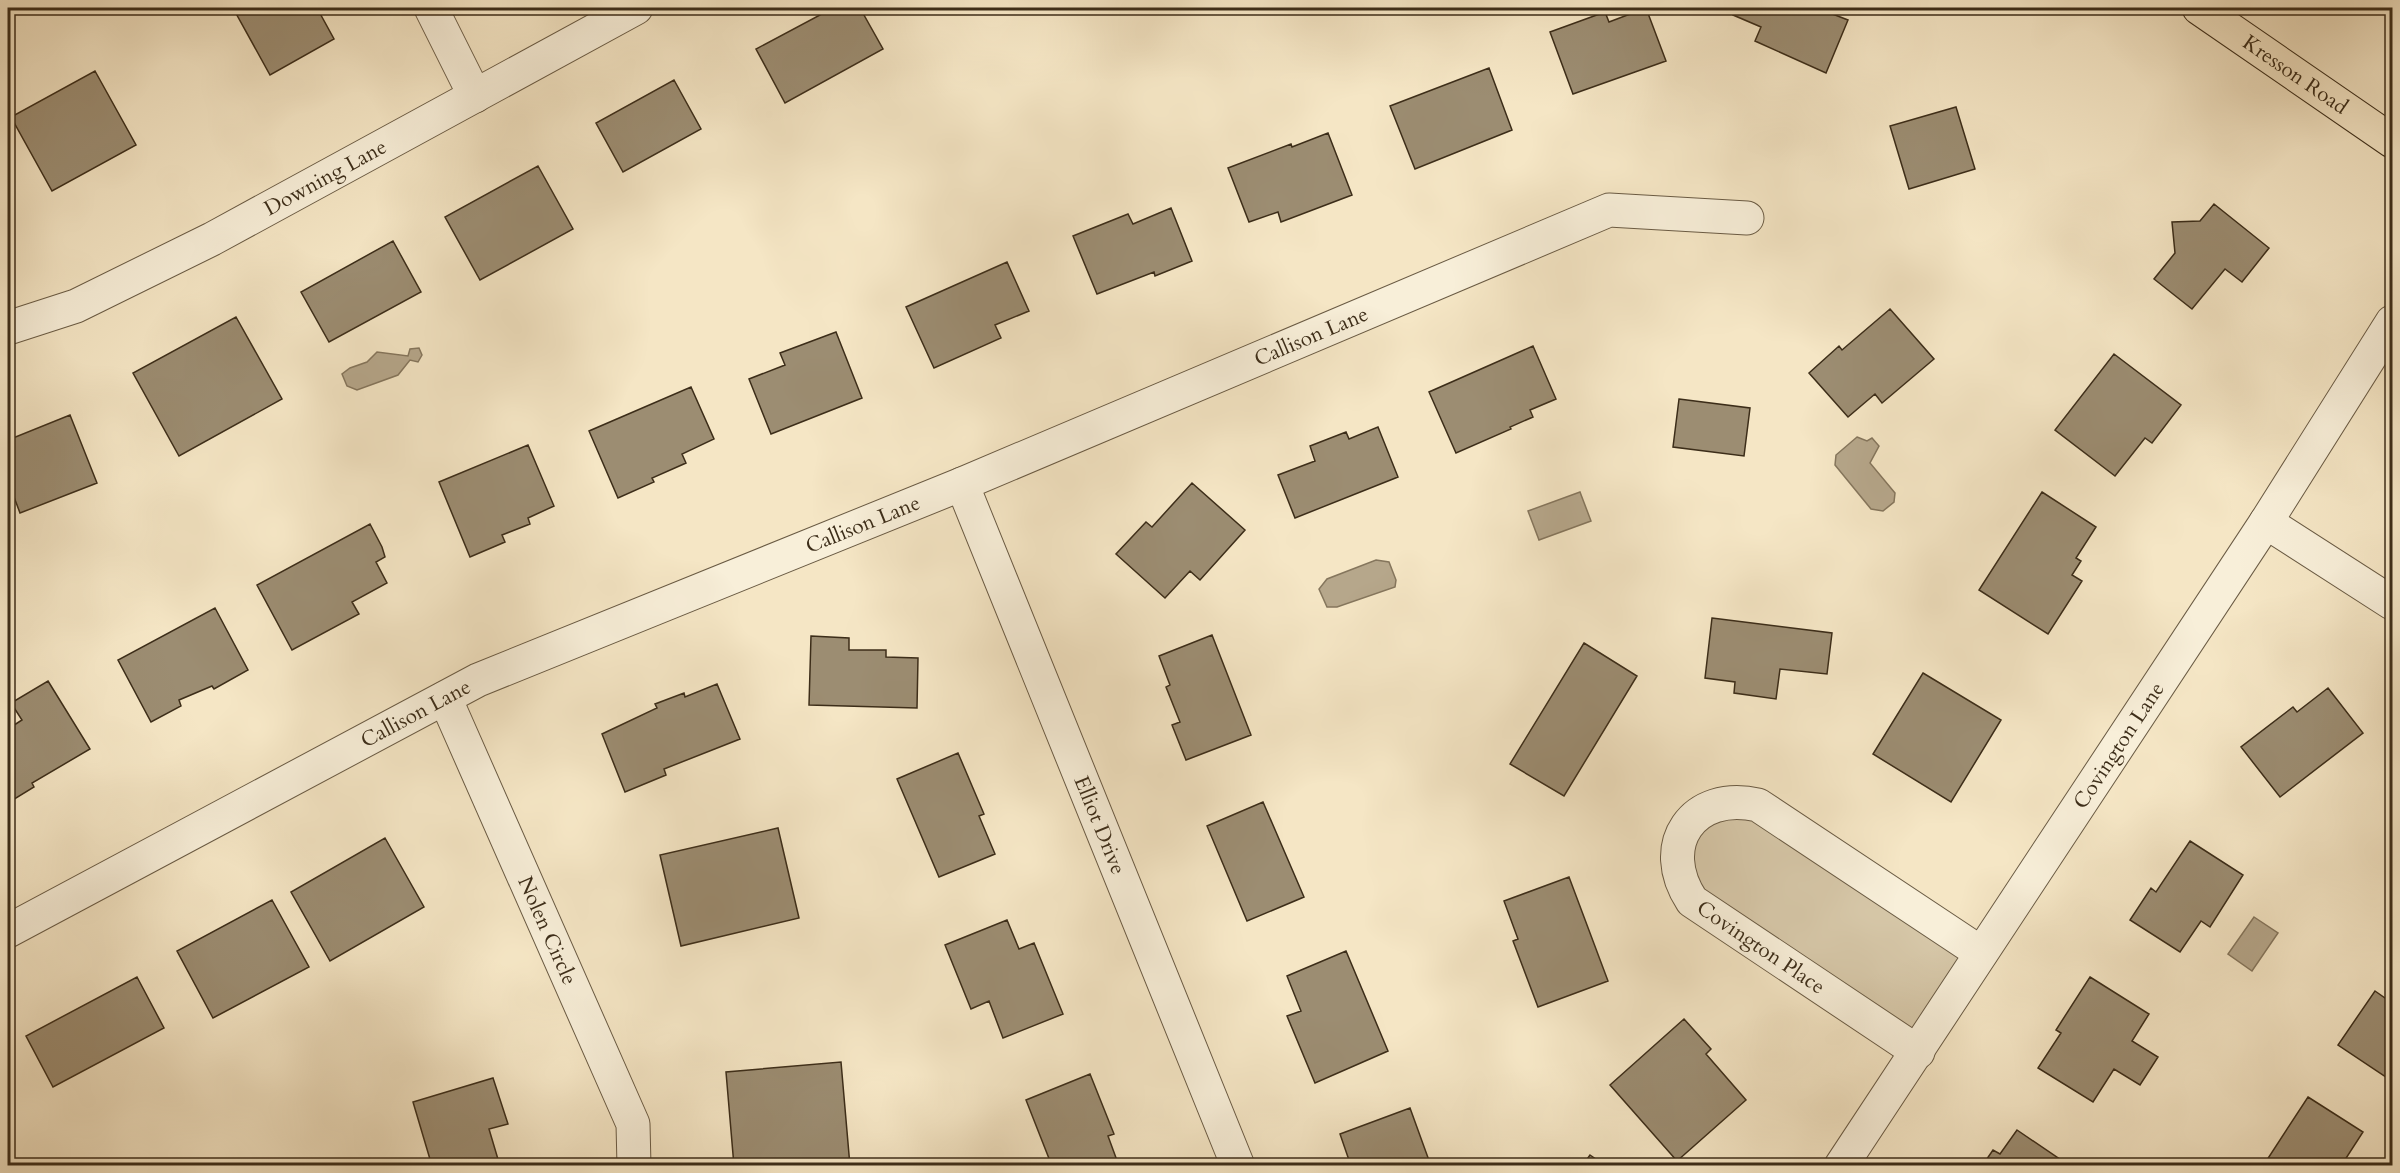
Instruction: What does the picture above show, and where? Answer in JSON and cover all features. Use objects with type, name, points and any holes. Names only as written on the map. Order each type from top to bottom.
[{"type":"main road","name":"Kresson Road","points":[[2199,8],[2392,141]]},
{"type":"street","points":[[431,8],[474,96]]},
{"type":"street","name":"Downing Lane","points":[[8,328],[76,306],[212,239],[636,8]]},
{"type":"street","name":"Callison Lane","points":[[8,931],[478,680],[962,484],[1609,210],[1747,218]]},
{"type":"street","name":"Covington Lane","points":[[1841,1166],[2266,522],[2392,322]]},
{"type":"street","name":"Elliot Drive","points":[[962,484],[1238,1166]]},
{"type":"street","points":[[2266,522],[2392,603]]},
{"type":"street","name":"Nolen Circle","points":[[445,698],[633,1124],[634,1166]]},
{"type":"street","name":"Covington Place","points":[[1918,1052],[1692,901],[1681,884],[1676,865],[1678,845],[1687,826],[1700,812],[1718,803],[1738,801],[1758,805],[1981,953]]},
{"type":"shaded area","points":[[419,348],[422,355],[418,362],[410,360],[398,375],[357,390],[347,386],[342,374],[350,368],[367,362],[377,352],[408,356],[410,349]]},
{"type":"shaded area","points":[[1857,437],[1867,441],[1872,438],[1879,446],[1870,463],[1895,493],[1894,502],[1883,511],[1871,509],[1835,465],[1836,455]]},
{"type":"shaded area","points":[[1580,492],[1591,521],[1539,540],[1528,511]]},
{"type":"shaded area","points":[[1376,560],[1389,562],[1396,580],[1395,587],[1337,607],[1327,607],[1319,589],[1327,579]]},
{"type":"shaded area","points":[[1738,800],[1981,953],[1918,1052],[1708,913],[1678,845]]},
{"type":"shaded area","points":[[2254,917],[2278,933],[2252,971],[2228,954]]},
{"type":"building","points":[[233,8],[317,8],[334,39],[270,75]]},
{"type":"building","points":[[833,8],[860,8],[883,49],[785,103],[756,49]]},
{"type":"building","points":[[1646,8],[1666,61],[1573,94],[1550,32],[1605,12],[1609,22]]},
{"type":"building","points":[[1736,8],[1817,8],[1848,20],[1826,73],[1755,41],[1761,27],[1733,15]]},
{"type":"building","points":[[1489,68],[1512,130],[1415,169],[1390,106]]},
{"type":"building","points":[[95,71],[136,145],[52,191],[11,117]]},
{"type":"building","points":[[674,80],[701,129],[623,172],[596,123]]},
{"type":"building","points":[[1956,107],[1975,169],[1909,189],[1890,126]]},
{"type":"building","points":[[1328,133],[1352,195],[1281,222],[1278,212],[1249,222],[1228,168],[1291,144],[1292,147]]},
{"type":"building","points":[[538,166],[573,229],[480,280],[445,217]]},
{"type":"building","points":[[2214,204],[2269,248],[2242,282],[2225,269],[2192,309],[2154,279],[2175,253],[2172,222],[2200,221]]},
{"type":"building","points":[[1171,208],[1192,261],[1155,276],[1154,272],[1097,294],[1073,236],[1128,214],[1133,224]]},
{"type":"building","points":[[393,241],[421,292],[329,342],[301,292]]},
{"type":"building","points":[[1007,262],[1029,311],[995,325],[1001,338],[934,368],[906,307]]},
{"type":"building","points":[[1890,309],[1934,359],[1882,403],[1875,394],[1848,417],[1809,373],[1839,346],[1842,350]]},
{"type":"building","points":[[236,317],[282,399],[179,456],[133,373]]},
{"type":"building","points":[[836,332],[862,398],[771,434],[749,379],[785,365],[780,353]]},
{"type":"building","points":[[1533,346],[1556,399],[1530,410],[1533,417],[1510,427],[1511,429],[1456,453],[1429,392]]},
{"type":"building","points":[[2114,354],[2181,405],[2152,443],[2145,438],[2115,476],[2055,430]]},
{"type":"building","points":[[691,387],[714,439],[682,454],[686,463],[652,478],[654,482],[618,498],[589,431]]},
{"type":"building","points":[[1679,399],[1750,408],[1744,456],[1673,447]]},
{"type":"building","points":[[70,415],[97,483],[20,513],[8,481],[8,440]]},
{"type":"building","points":[[1378,427],[1398,477],[1295,518],[1278,475],[1315,461],[1310,446],[1346,432],[1349,439]]},
{"type":"building","points":[[528,445],[554,506],[528,518],[530,524],[502,535],[505,542],[470,557],[439,482]]},
{"type":"building","points":[[1192,483],[1245,530],[1200,580],[1190,571],[1165,598],[1116,554],[1146,522],[1152,527]]},
{"type":"building","points":[[2042,492],[2096,527],[2076,558],[2081,561],[2072,575],[2082,581],[2048,634],[1979,590]]},
{"type":"building","points":[[370,524],[385,557],[376,562],[387,583],[352,602],[359,614],[292,650],[257,585]]},
{"type":"building","points":[[215,608],[248,670],[214,689],[212,686],[179,700],[181,706],[151,722],[118,660]]},
{"type":"building","points":[[1712,618],[1832,633],[1827,674],[1780,669],[1776,699],[1734,693],[1735,682],[1705,678]]},
{"type":"building","points":[[1212,635],[1251,735],[1186,760],[1172,725],[1180,722],[1166,687],[1170,685],[1159,656]]},
{"type":"building","points":[[811,636],[849,638],[849,650],[886,650],[886,657],[918,658],[917,708],[809,705]]},
{"type":"building","points":[[1584,643],[1637,676],[1564,796],[1510,764]]},
{"type":"building","points":[[1923,673],[2001,720],[1951,802],[1873,754]]},
{"type":"building","points":[[48,681],[90,749],[32,783],[34,787],[8,803],[8,729],[22,720],[11,703]]},
{"type":"building","points":[[717,684],[740,739],[664,769],[666,775],[625,792],[602,734],[657,708],[655,704],[684,693],[685,697]]},
{"type":"building","points":[[2328,688],[2363,733],[2280,797],[2241,747],[2293,707],[2297,712]]},
{"type":"building","points":[[958,753],[984,814],[979,816],[995,854],[939,877],[897,779]]},
{"type":"building","points":[[1263,802],[1304,897],[1247,921],[1207,826]]},
{"type":"building","points":[[778,828],[799,918],[681,946],[660,855]]},
{"type":"building","points":[[385,838],[424,907],[330,961],[291,892]]},
{"type":"building","points":[[2190,841],[2243,875],[2210,927],[2201,921],[2180,952],[2130,920],[2151,888],[2156,892]]},
{"type":"building","points":[[1569,877],[1608,981],[1538,1007],[1513,941],[1518,939],[1504,901]]},
{"type":"building","points":[[272,900],[309,967],[213,1018],[177,951]]},
{"type":"building","points":[[1007,920],[1019,949],[1034,943],[1063,1014],[1003,1038],[989,1001],[971,1009],[945,945]]},
{"type":"building","points":[[1346,951],[1388,1051],[1315,1083],[1287,1016],[1301,1011],[1287,976]]},
{"type":"building","points":[[137,977],[164,1028],[53,1087],[26,1036]]},
{"type":"building","points":[[2090,977],[2149,1014],[2132,1041],[2158,1057],[2140,1085],[2114,1069],[2093,1102],[2038,1068],[2061,1033],[2056,1030]]},
{"type":"building","points":[[2375,991],[2392,1003],[2392,1081],[2338,1045]]},
{"type":"building","points":[[1684,1019],[1711,1049],[1706,1054],[1746,1100],[1677,1161],[1610,1085]]},
{"type":"building","points":[[841,1062],[850,1166],[734,1166],[726,1072]]},
{"type":"building","points":[[1090,1074],[1114,1134],[1108,1136],[1119,1166],[1058,1166],[1056,1159],[1050,1161],[1026,1100]]},
{"type":"building","points":[[493,1078],[508,1124],[489,1129],[500,1166],[432,1166],[413,1102]]},
{"type":"building","points":[[2308,1097],[2363,1132],[2341,1166],[2263,1166]]},
{"type":"building","points":[[1410,1108],[1431,1166],[1351,1166],[1340,1134]]},
{"type":"building","points":[[2017,1130],[2064,1162],[2061,1166],[1982,1166],[1993,1150],[2000,1154]]},
{"type":"building","points":[[1590,1155],[1606,1166],[1582,1166]]}]
